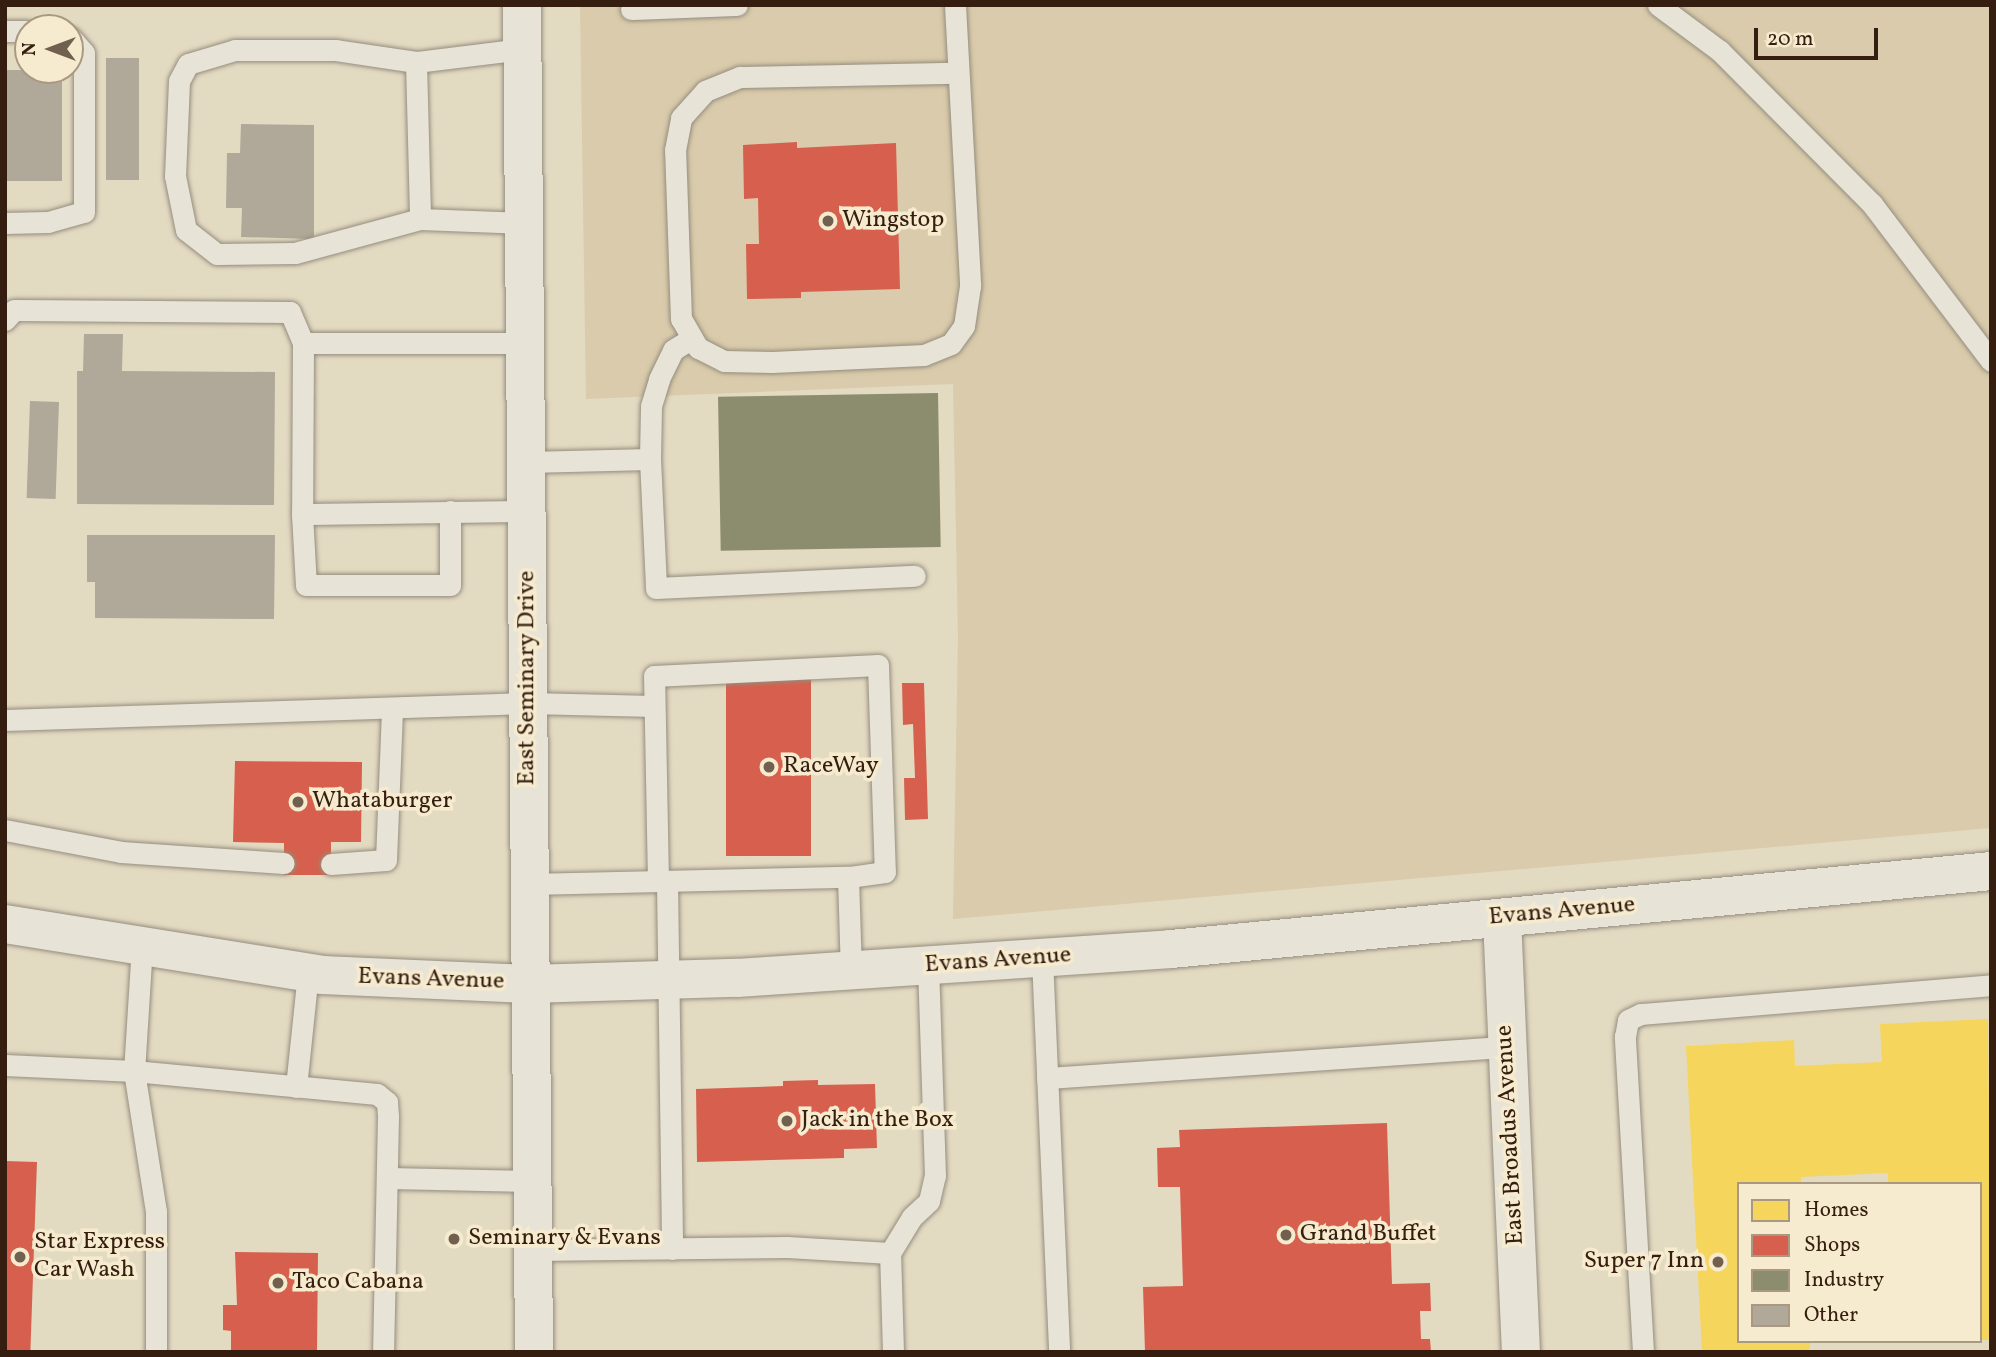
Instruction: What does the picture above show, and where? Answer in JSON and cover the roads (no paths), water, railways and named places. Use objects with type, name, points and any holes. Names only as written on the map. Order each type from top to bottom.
[{"type":"street","name":"East Seminary Drive","points":[[522,5],[534,1352]]},
{"type":"street","name":"Evans Avenue","points":[[5,924],[308,973],[529,984],[850,970],[1042,958],[1502,918],[1991,871]]},
{"type":"street","name":"East Broadus Avenue","points":[[1502,918],[1521,1352]]},
{"type":"lane","points":[[631,9],[737,5]]},
{"type":"lane","points":[[955,5],[970,286],[964,326],[951,344],[924,355],[760,362],[724,361],[698,348],[681,319],[674,150],[681,118],[705,91],[740,77],[958,73]]},
{"type":"lane","points":[[1658,5],[1720,51],[1872,204],[1991,361]]},
{"type":"lane","points":[[522,49],[416,62],[335,50],[235,50],[188,64],[180,81],[175,176],[186,230],[217,254],[295,253],[420,219],[525,223]]},
{"type":"lane","points":[[416,62],[420,219]]},
{"type":"lane","points":[[5,223],[48,222],[83,212],[84,84]]},
{"type":"lane","points":[[5,320],[14,310],[290,312],[303,342],[302,514],[306,585],[450,585],[450,511]]},
{"type":"lane","points":[[692,338],[673,350],[659,379],[651,405],[650,459],[656,588],[915,576]]},
{"type":"lane","points":[[303,342],[524,342]]},
{"type":"lane","points":[[527,462],[650,459]]},
{"type":"lane","points":[[302,514],[527,511]]},
{"type":"lane","points":[[529,884],[662,881],[848,877],[885,872],[878,665],[654,676],[662,881],[670,979],[672,1249]]},
{"type":"lane","points":[[5,719],[528,703],[654,706]]},
{"type":"lane","points":[[331,864],[386,860],[392,708]]},
{"type":"lane","points":[[5,830],[121,852],[284,863]]},
{"type":"lane","points":[[848,877],[850,970]]},
{"type":"lane","points":[[142,945],[134,1071],[156,1211],[156,1352]]},
{"type":"lane","points":[[1042,958],[1059,1352]]},
{"type":"lane","points":[[893,1352],[890,1253],[912,1217],[929,1201],[936,1176],[928,965]]},
{"type":"lane","points":[[296,1087],[308,973]]},
{"type":"lane","points":[[1643,1352],[1625,1037],[1628,1020],[1641,1014],[1991,985]]},
{"type":"lane","points":[[1047,1078],[1507,1047]]},
{"type":"lane","points":[[5,1065],[134,1071],[377,1094],[387,1102],[383,1352]]},
{"type":"lane","points":[[387,1178],[532,1181]]},
{"type":"lane","points":[[533,1250],[787,1248],[890,1253]]},
{"type":"place","name":"Wingstop","points":[[828,221]]},
{"type":"place","name":"RaceWay","points":[[769,767]]},
{"type":"place","name":"Whataburger","points":[[298,802]]},
{"type":"place","name":"Jack in the Box","points":[[787,1121]]},
{"type":"place","name":"Grand Buffet","points":[[1286,1235]]},
{"type":"place","name":"Seminary & Evans","points":[[454,1239]]},
{"type":"place","name":"Star Express Car Wash","points":[[20,1257]]},
{"type":"place","name":"Super 7 Inn","points":[[1718,1262]]},
{"type":"place","name":"Taco Cabana","points":[[278,1283]]}]
